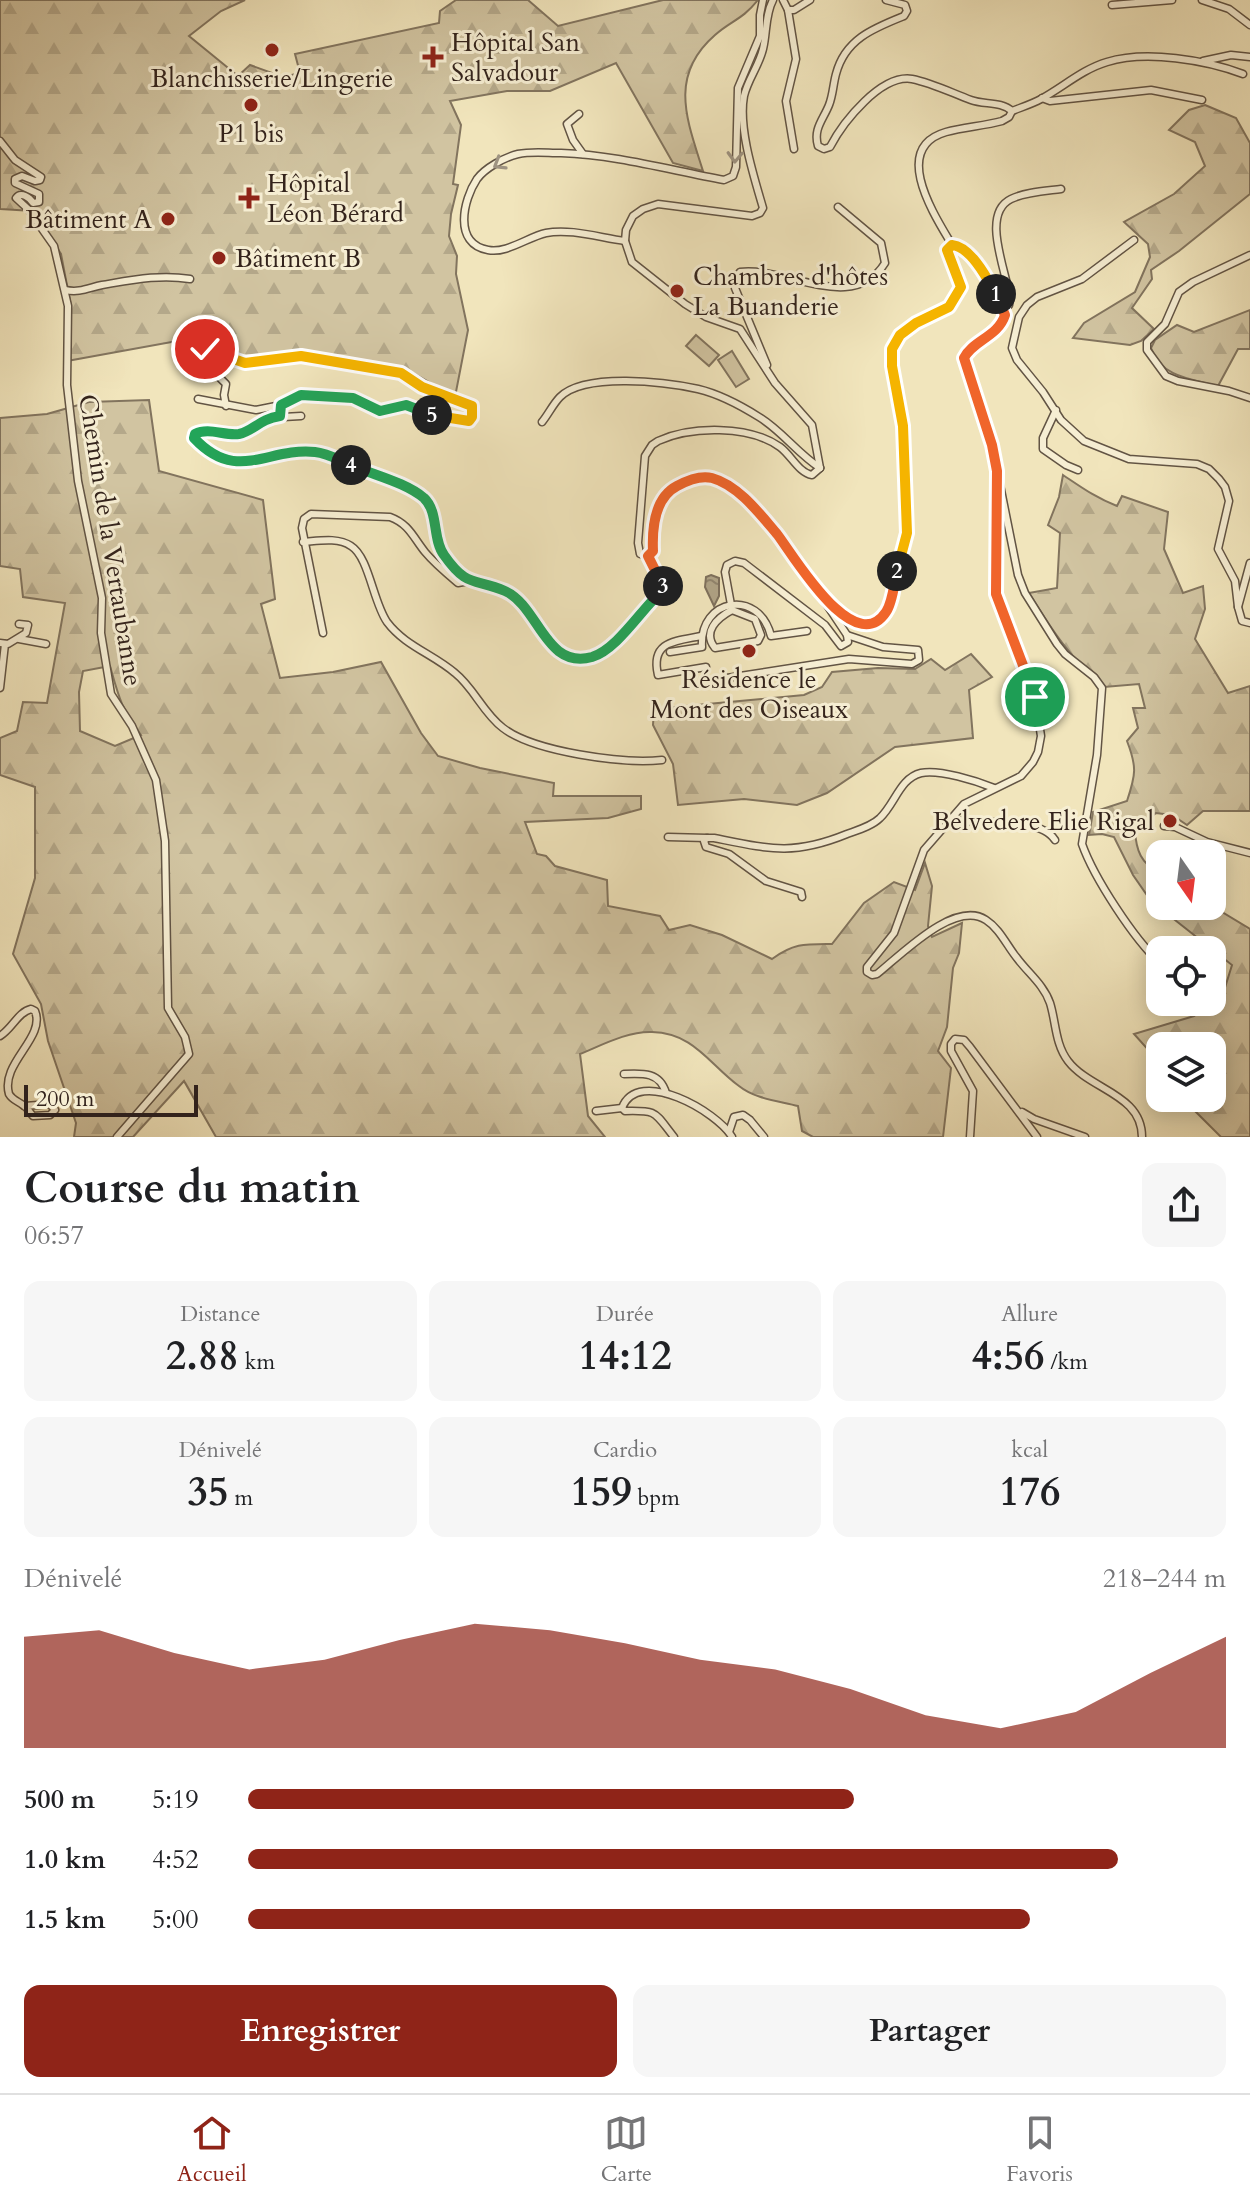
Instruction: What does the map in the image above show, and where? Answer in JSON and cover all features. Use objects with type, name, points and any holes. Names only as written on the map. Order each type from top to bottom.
[{"type":"street","points":[[763,0],[760,15],[763,49],[743,101],[751,167],[763,208],[752,216],[658,204],[633,216],[626,230],[625,241],[632,262],[685,304],[706,317],[740,329],[775,383],[812,425],[820,468]]},
{"type":"street","points":[[625,241],[562,232],[546,233],[488,251],[466,236],[465,209],[477,178],[515,154],[583,154],[626,159],[724,180],[733,176],[736,167],[738,88],[762,36],[773,0]]},
{"type":"street","points":[[783,0],[788,10],[796,59],[786,101],[794,149]]},
{"type":"street","points":[[788,10],[794,10],[810,0]]},
{"type":"street","points":[[886,0],[905,5],[907,11],[904,16],[870,29],[854,42],[844,56],[836,73],[830,104],[817,128],[818,146],[824,149],[830,147],[852,114],[892,80],[911,79],[977,102],[1006,106],[1012,111]]},
{"type":"street","points":[[1112,5],[1172,0]]},
{"type":"street","points":[[1202,0],[1229,9],[1250,25]]},
{"type":"street","points":[[1198,62],[1231,55],[1250,57]]},
{"type":"street","points":[[952,245],[924,197],[918,163],[925,146],[943,132],[1002,121],[1012,111],[1042,98],[1105,62],[1149,57],[1215,63],[1243,74]]},
{"type":"street","points":[[1042,98],[1050,101],[1151,90],[1202,100]]},
{"type":"street","points":[[579,114],[567,124],[583,154]]},
{"type":"street","points":[[0,141],[15,160],[41,177],[35,181],[22,176],[15,179],[15,183],[39,194],[39,202],[33,203],[29,197],[22,195],[16,198],[28,209],[54,246],[65,290],[78,293],[95,287],[166,275],[190,279]]},
{"type":"street","points":[[1003,310],[1010,299],[995,223],[999,209],[1010,199],[1061,189]]},
{"type":"street","points":[[775,383],[735,288],[735,280],[740,272],[754,270],[773,272],[819,286],[864,284],[878,274],[885,263],[881,243],[838,207]]},
{"type":"street","points":[[1134,240],[1082,279],[1037,297],[1027,305],[1019,317],[1012,348],[1017,360],[1071,432],[1099,448],[1129,459],[1197,464],[1209,469],[1219,479],[1229,501],[1218,549],[1235,581],[1242,621],[1250,623]]},
{"type":"street","points":[[952,245],[959,246],[967,253],[991,286],[1005,315],[995,332],[966,353],[964,358],[992,445],[1018,575],[1025,593],[1065,654],[1080,664],[1102,688],[1097,755],[1082,844],[1112,899],[1146,950]]},
{"type":"street","points":[[819,593],[860,623],[873,622],[882,617],[888,607],[907,533],[903,426],[892,366],[892,349],[900,335],[916,323],[949,307],[956,298],[961,287],[947,250],[952,245]]},
{"type":"street","points":[[1250,255],[1179,292],[1165,324],[1147,342],[1147,350],[1166,376],[1250,398]]},
{"type":"street","name":"Chemin de la Vertaubanne","points":[[65,290],[68,306],[67,385],[78,481],[102,598],[101,633],[111,694],[132,726],[156,780],[165,841],[168,1008],[185,1037],[189,1054],[117,1137]]},
{"type":"street","points":[[196,347],[245,363],[301,356],[401,373],[422,387],[472,406],[472,417],[463,422],[424,413],[406,405],[380,411],[358,399],[311,395],[301,395],[281,405],[256,410],[198,399]]},
{"type":"street","points":[[217,375],[226,384],[226,406]]},
{"type":"street","points":[[542,422],[560,397],[589,385],[615,381],[646,382],[699,390],[728,399],[759,417],[780,431],[803,458],[820,468]]},
{"type":"street","points":[[280,416],[281,405]]},
{"type":"street","points":[[1056,410],[1043,438],[1043,449],[1078,470]]},
{"type":"street","points":[[301,416],[266,418],[240,434],[205,430],[195,434],[194,438],[222,458],[237,462],[248,463],[298,452],[326,454],[411,490],[430,506],[441,552],[455,570],[469,581],[505,591],[521,601],[552,647],[568,656],[584,658],[595,656],[616,640],[663,590],[664,583],[648,556],[640,554],[638,543],[645,456],[658,441],[700,431],[748,434],[782,448],[806,475],[812,475],[820,468]]},
{"type":"street","points":[[997,471],[996,594],[1035,697],[1041,736],[1033,762],[1021,776],[964,804],[924,850],[894,933],[867,967],[867,972],[877,974],[937,927],[960,916],[977,915],[986,920],[996,928],[1043,988],[1050,1002],[1056,1036],[1068,1061],[1127,1103],[1138,1115],[1142,1137]]},
{"type":"street","points":[[648,556],[653,551],[652,524],[659,505],[673,488],[693,478],[716,479],[744,498],[764,520],[819,593],[847,635],[848,642],[841,646],[825,625],[744,563],[735,561],[727,565],[725,572],[731,608]]},
{"type":"street","points":[[323,633],[303,542],[304,519],[311,514],[390,517],[409,527],[440,569],[458,583],[469,581]]},
{"type":"street","points":[[303,542],[343,542],[357,551],[376,604],[386,621],[409,643],[457,674],[486,712],[504,729],[544,747],[615,759],[662,760]]},
{"type":"street","points":[[1238,607],[1250,563]]},
{"type":"street","points":[[731,608],[755,619],[761,635],[758,641],[715,648],[711,643],[710,630],[731,608]]},
{"type":"street","points":[[670,652],[702,647],[701,636],[710,616],[731,608],[754,609],[766,623],[771,636],[807,631]]},
{"type":"street","points":[[0,688],[3,644],[26,633],[28,627],[19,624]]},
{"type":"street","points":[[727,678],[849,659],[912,664],[919,660],[918,650],[883,647],[847,635]]},
{"type":"street","points":[[701,636],[668,642],[658,654],[655,664],[658,675],[706,667]]},
{"type":"street","points":[[19,639],[46,644]]},
{"type":"street","points":[[4,660],[13,661]]},
{"type":"street","points":[[668,837],[707,838],[776,850],[798,850],[820,846],[879,819],[907,780],[921,773],[938,773],[994,788]]},
{"type":"street","points":[[950,819],[1033,826],[1052,835],[1055,840]]},
{"type":"street","points":[[1164,826],[1250,853]]},
{"type":"street","points":[[707,838],[704,841],[706,847],[729,854],[766,881],[801,892],[802,897]]},
{"type":"street","points":[[0,1036],[10,1030],[26,1009],[35,1011],[37,1022],[8,1070],[6,1080],[12,1099],[25,1106]]},
{"type":"street","points":[[970,1137],[973,1091],[951,1051],[955,1039],[964,1040],[1037,1137]]},
{"type":"street","points":[[624,1074],[655,1077],[666,1093]]},
{"type":"street","points":[[622,1108],[627,1100],[637,1094],[666,1093],[687,1100],[731,1134],[734,1117],[743,1115],[764,1137]]},
{"type":"street","points":[[1016,1107],[1034,1119],[1085,1137]]},
{"type":"street","points":[[596,1111],[622,1108],[625,1111],[650,1111],[657,1114],[674,1137]]},
{"type":"green space","name":"Hôpital Léon Bérard","points":[[0,0],[245,0],[221,11],[189,36],[238,76],[250,65],[283,77],[300,73],[295,54],[439,23],[440,11],[456,0],[528,0],[558,26],[663,0],[758,0],[715,35],[691,66],[685,99],[703,171],[673,163],[616,63],[550,91],[507,91],[450,101],[461,125],[453,184],[458,185],[449,236],[457,256],[456,274],[468,330],[455,397],[413,373],[302,352],[252,361],[188,339],[67,361],[71,306],[61,254],[33,211],[0,209]]},
{"type":"green space","points":[[1205,105],[1236,118],[1250,143],[1250,194],[1151,270],[1152,279],[1132,308],[1154,329],[1141,341],[1130,345],[1073,338],[1084,323],[1135,292],[1150,257],[1148,244],[1124,222],[1174,194],[1205,166],[1195,142],[1169,130],[1189,110]]},
{"type":"green space","points":[[1250,310],[1250,349],[1238,349],[1218,386],[1178,376],[1162,366],[1151,348],[1155,340],[1177,325],[1194,332]]},
{"type":"green space","points":[[696,335],[719,355],[709,366],[686,346]]},
{"type":"green space","points":[[732,351],[749,379],[736,387],[718,360]]},
{"type":"green space","points":[[149,400],[159,471],[263,500],[275,599],[261,604],[280,678],[381,662],[421,733],[438,756],[554,783],[553,796],[641,796],[641,809],[608,818],[525,822],[537,854],[546,856],[555,866],[607,880],[608,906],[660,916],[669,930],[690,925],[722,935],[772,959],[800,946],[832,944],[864,903],[894,882],[915,890],[925,863],[932,886],[928,926],[932,937],[962,923],[959,953],[953,968],[947,1027],[938,1051],[951,1068],[943,1137],[813,1137],[802,1131],[798,1106],[745,1090],[700,1051],[679,1038],[643,1032],[624,1036],[580,1054],[588,1116],[605,1137],[216,1137],[184,1081],[133,1137],[74,1137],[76,1123],[48,1041],[41,1004],[13,954],[35,878],[35,787],[0,775],[0,738],[17,731],[23,702],[47,703],[65,603],[23,597],[20,569],[0,566],[0,418],[47,414],[89,402]],"holes":[[[110,666],[118,695],[141,735],[115,746],[80,731],[79,692],[83,671]]]},
{"type":"green space","points":[[1063,475],[1117,506],[1122,496],[1168,512],[1164,549],[1183,593],[1203,586],[1205,609],[1195,639],[1228,693],[1250,686],[1250,811],[1203,811],[1187,825],[1172,815],[1156,813],[1135,830],[1141,856],[1146,862],[1146,894],[1114,837],[1089,835],[1093,812],[1127,801],[1134,771],[1127,741],[1138,728],[1133,708],[1145,708],[1139,684],[1104,687],[1062,643],[1029,593],[1057,588],[1060,533],[1048,525],[1059,497]]},
{"type":"green space","points":[[971,654],[992,677],[969,690],[973,738],[895,747],[827,793],[797,805],[744,799],[678,805],[673,764],[653,725],[654,709],[804,695],[822,687],[832,672],[915,669],[931,659],[945,670]]},
{"type":"green space","points":[[1226,914],[1250,929],[1250,1137],[1221,1137],[1196,1112],[1226,1112],[1226,1032],[1146,1032],[1146,1047],[1134,1034],[1194,1016],[1226,1016],[1226,984],[1232,965],[1226,960],[1226,936],[1195,936],[1175,920],[1226,920]]},
{"type":"water","points":[[706,577],[719,578],[719,596],[714,606],[705,587]]},
{"type":"place","name":"Blanchisserie/Lingerie","points":[[272,50]]},
{"type":"place","name":"Hôpital San Salvadour","points":[[433,57]]},
{"type":"place","name":"P1 bis","points":[[251,105]]},
{"type":"place","name":"Hôpital Léon Bérard","points":[[249,198]]},
{"type":"place","name":"Bâtiment A","points":[[168,219]]},
{"type":"place","name":"Bâtiment B","points":[[219,258]]},
{"type":"place","name":"Chambres d'hôtes La Buanderie","points":[[677,291]]},
{"type":"place","name":"Résidence le Mont des Oiseaux","points":[[749,651]]},
{"type":"place","name":"Belvedere Elie Rigal","points":[[1170,821]]},
{"type":"route","points":[[205,349],[245,363],[301,356],[401,373],[439,395],[472,406],[472,417],[463,422],[424,413],[406,405],[380,411],[358,399],[301,395],[281,405],[280,416],[257,422],[248,431],[229,434],[205,430],[199,431],[194,438],[222,458],[237,462],[248,463],[298,452],[326,454],[411,490],[430,506],[441,552],[455,570],[469,581],[505,591],[521,601],[552,647],[568,656],[595,656],[609,647],[663,590],[664,583],[648,556],[653,551],[652,524],[659,505],[673,488],[693,478],[716,479],[744,498],[779,537],[819,593],[852,620],[873,622],[886,613],[907,533],[903,426],[892,366],[892,349],[900,335],[916,323],[949,307],[956,298],[961,287],[947,250],[952,245],[959,246],[991,286],[1005,315],[995,332],[966,353],[964,358],[992,445],[997,471],[996,594],[1035,697]]}]
